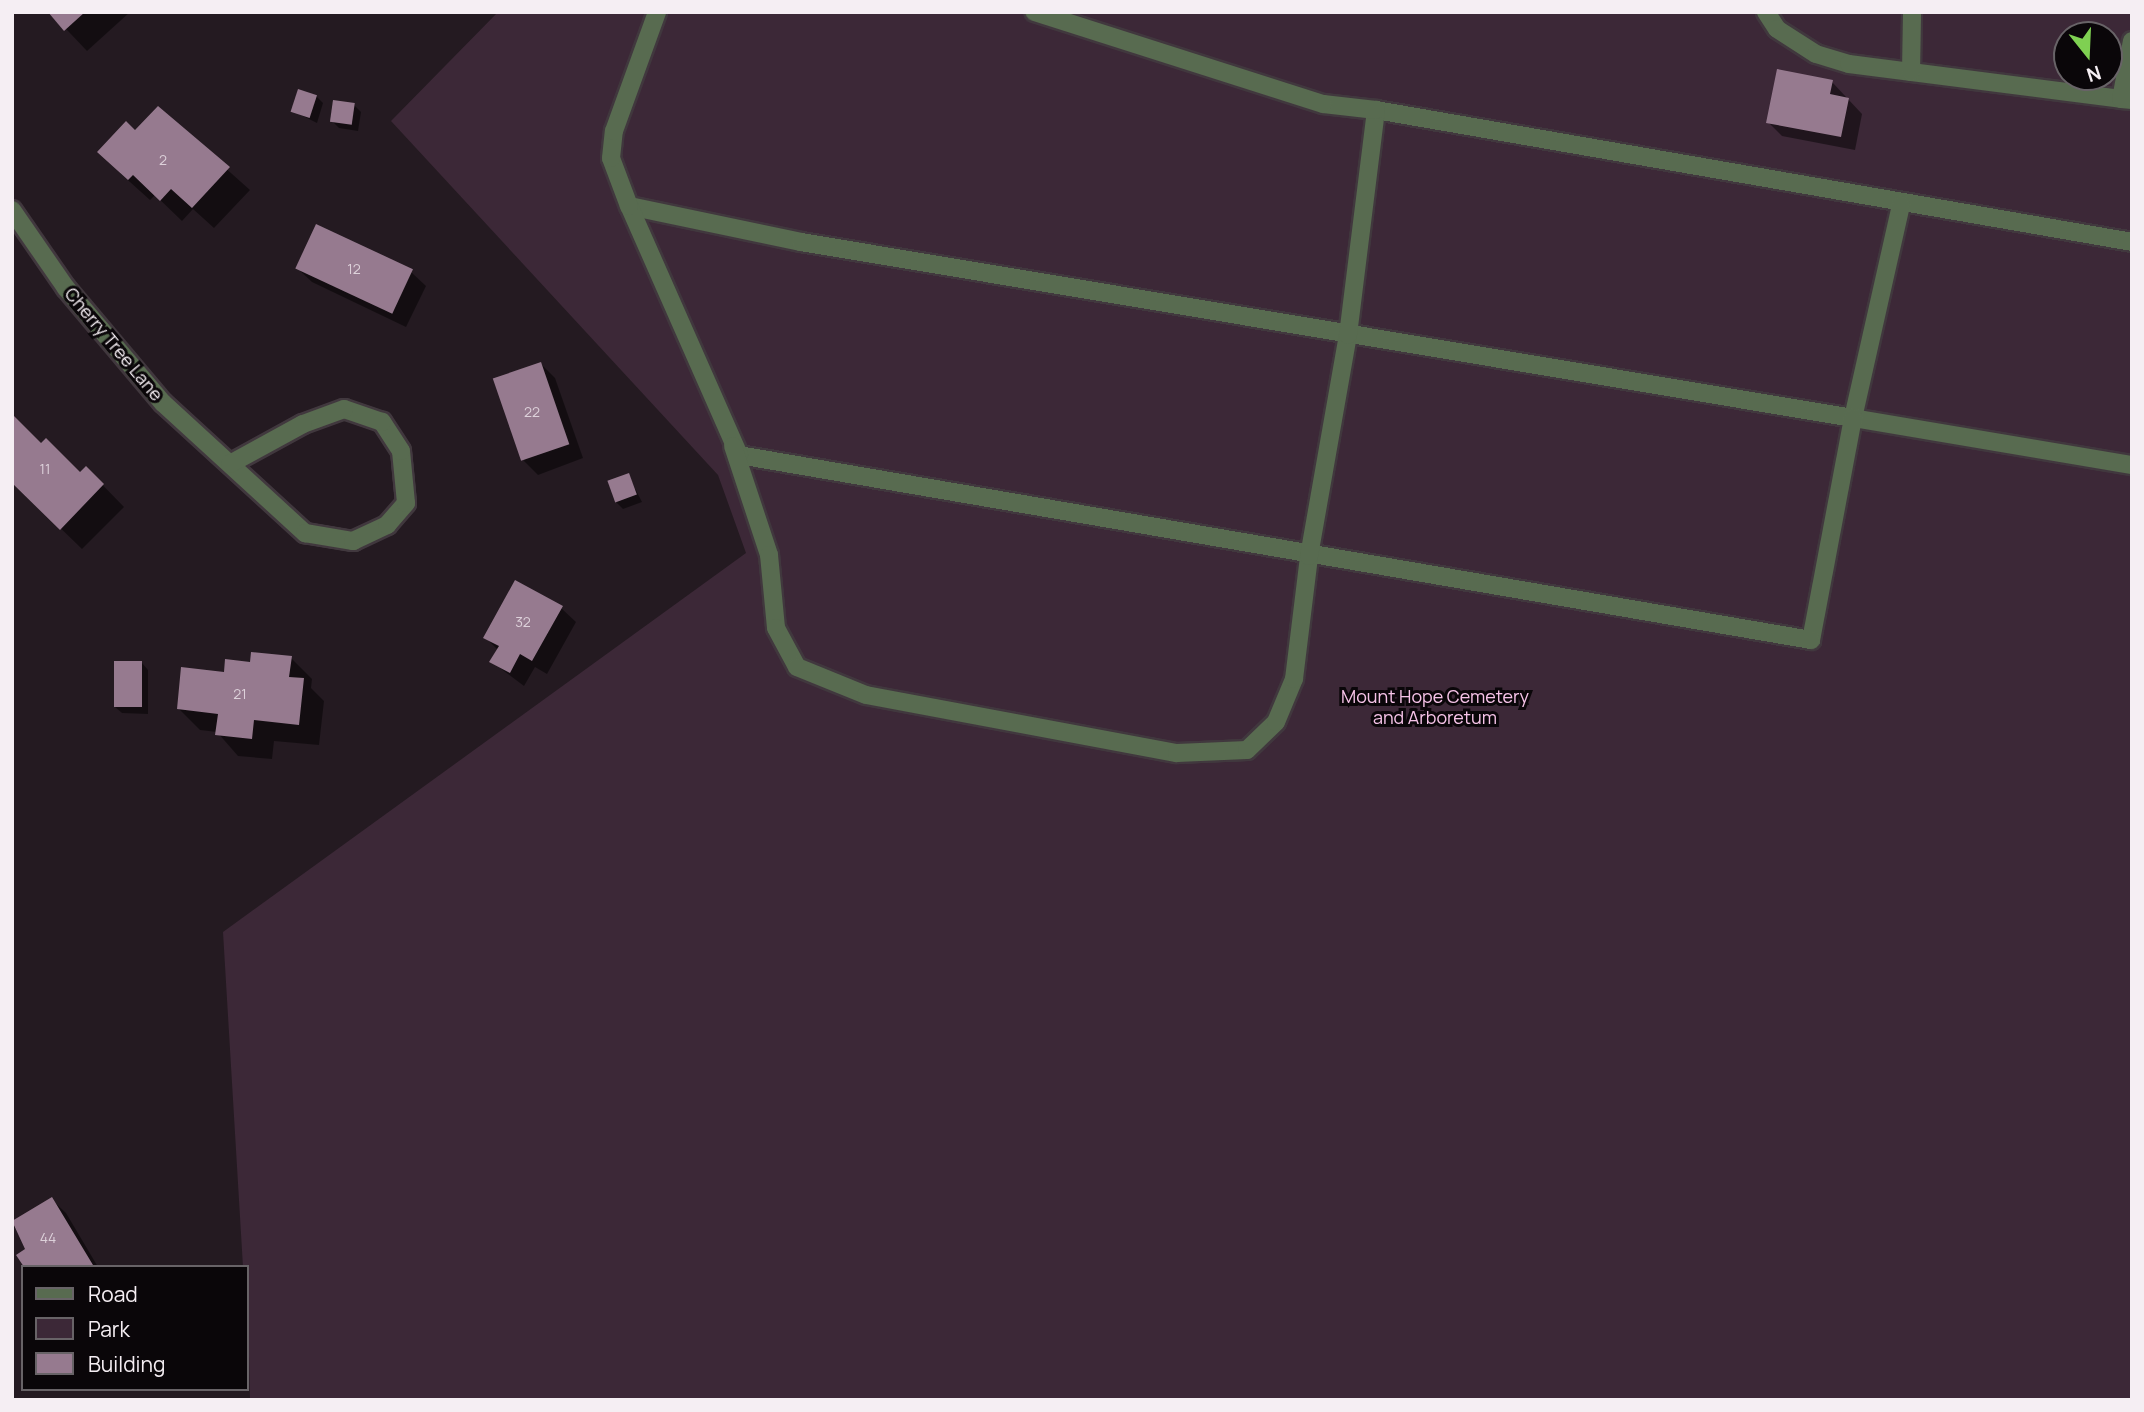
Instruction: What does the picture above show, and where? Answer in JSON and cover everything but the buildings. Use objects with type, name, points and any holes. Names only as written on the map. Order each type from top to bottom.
[{"type":"street","points":[[657,12],[614,131],[611,158],[629,206],[733,445],[769,555],[776,628],[797,667],[880,697],[1177,754],[1247,750],[1276,722],[1294,679],[1309,556],[1348,336],[1376,110]]},
{"type":"street","points":[[1034,12],[1323,104],[1376,110],[1901,205],[2132,242]]},
{"type":"street","points":[[1766,12],[1777,29],[1816,54],[1911,72],[2126,100],[2132,41]]},
{"type":"street","points":[[1911,72],[1912,12]]},
{"type":"street","points":[[733,445],[739,455],[782,465],[1040,505],[1309,556],[1811,640],[1853,418],[1901,205]]},
{"type":"street","points":[[629,206],[801,242],[2132,466]]},
{"type":"street","name":"Cherry Tree Lane","points":[[12,210],[66,288],[163,403],[305,533],[353,541],[387,525],[406,503],[401,452],[382,422],[344,409],[303,424],[230,464]]},
{"type":"green space","name":"Mount Hope Cemetery and Arboretum","points":[[498,12],[2132,12],[2132,1400],[250,1400],[248,1265],[243,1265],[223,932],[746,553],[718,475],[391,121]]}]
